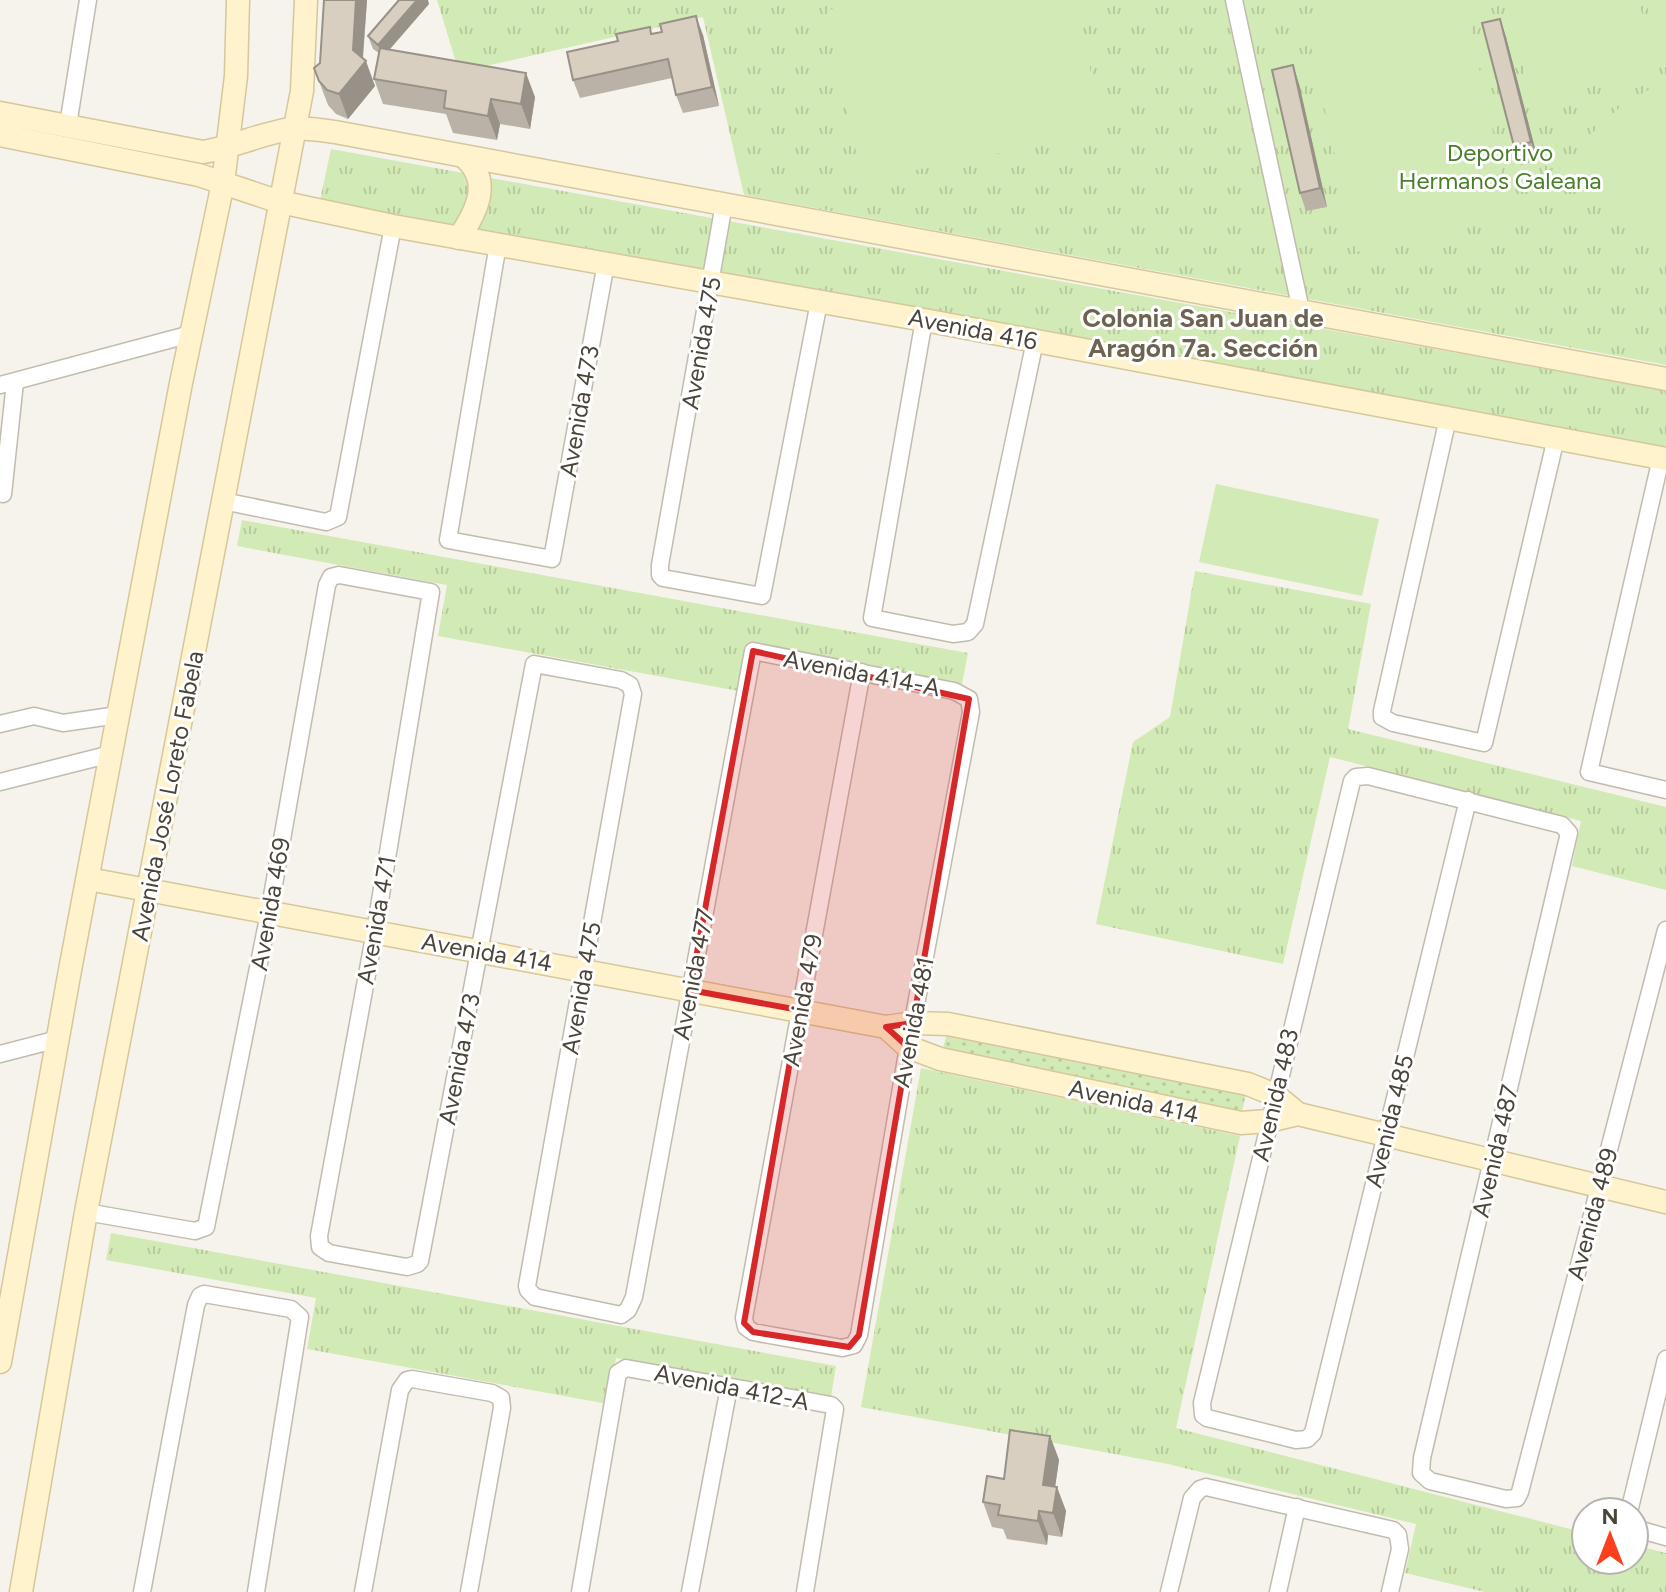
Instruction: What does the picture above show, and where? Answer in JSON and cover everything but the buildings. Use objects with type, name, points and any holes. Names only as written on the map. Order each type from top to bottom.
[{"type":"street","points":[[68,125],[88,0]]},
{"type":"street","points":[[0,1362],[5,1300],[58,1039],[191,334],[223,183],[236,76],[238,0]]},
{"type":"street","name":"Avenida José Loreto Fabela","points":[[21,1592],[86,1212],[302,91],[306,0]]},
{"type":"street","points":[[1234,0],[1299,301]]},
{"type":"street","points":[[0,113],[35,131],[100,144],[203,152],[229,148],[239,142],[293,128],[335,132],[1666,379]]},
{"type":"street","points":[[0,135],[68,125],[100,144]]},
{"type":"street","name":"Avenida 416","points":[[100,144],[280,202],[393,226],[924,320],[1664,459]]},
{"type":"street","points":[[459,238],[479,201],[479,182],[474,165],[463,156]]},
{"type":"street","name":"Avenida 475","points":[[724,204],[660,575],[762,596],[819,302]]},
{"type":"street","points":[[223,501],[326,522],[335,520],[340,513],[393,226]]},
{"type":"street","name":"Avenida 473","points":[[498,244],[448,540],[552,559],[606,263]]},
{"type":"street","points":[[924,320],[872,618],[953,634],[968,632],[975,624],[1035,341]]},
{"type":"street","points":[[3,494],[7,384],[191,334]]},
{"type":"street","points":[[1448,418],[1382,705],[1382,717],[1393,723],[1484,743],[1556,438]]},
{"type":"street","points":[[1664,459],[1589,772],[1666,790]]},
{"type":"street","name":"Avenida 471","points":[[331,577],[339,575],[431,592],[375,931],[319,1236],[320,1247],[329,1253],[407,1267],[417,1264]]},
{"type":"street","name":"Avenida 469","points":[[86,1212],[195,1231],[204,1230],[208,1223],[269,913],[327,585],[331,577]]},
{"type":"street","name":"Avenida 414-A","points":[[753,651],[954,691],[969,699]]},
{"type":"street","name":"Avenida 477","points":[[634,1297],[753,651]]},
{"type":"street","name":"Avenida 475","points":[[534,664],[621,680],[630,685],[633,694],[528,1290],[535,1297],[621,1315],[628,1310],[634,1297]]},
{"type":"street","name":"Avenida 473","points":[[417,1264],[421,1257],[534,664]]},
{"type":"street","name":"Avenida 479","points":[[854,1345],[842,1348],[753,1332],[746,1327],[744,1318],[862,672]]},
{"type":"street","name":"Avenida 481","points":[[854,1345],[859,1335],[908,1047],[971,712],[969,699]]},
{"type":"street","points":[[0,724],[34,716],[63,723],[118,715]]},
{"type":"street","points":[[0,782],[111,754]]},
{"type":"street","name":"Avenida 483","points":[[1307,1439],[1282,1437],[1212,1420],[1203,1415],[1202,1403],[1350,786],[1356,777],[1368,776],[1468,800]]},
{"type":"street","name":"Avenida 487","points":[[1468,800],[1562,825],[1567,828],[1568,839],[1422,1458],[1421,1473],[1430,1481],[1506,1499],[1517,1498]]},
{"type":"street","name":"Avenida 485","points":[[1307,1439],[1313,1433],[1468,800]]},
{"type":"street","name":"Avenida 414","points":[[88,879],[886,1027],[913,1023],[948,1024],[991,1032],[1248,1084],[1275,1095],[1298,1114]]},
{"type":"street","name":"Avenida 489","points":[[1517,1498],[1666,930]]},
{"type":"street","name":"Avenida 414","points":[[886,1027],[908,1047],[940,1059],[1241,1123],[1298,1114],[1666,1202]]},
{"type":"street","points":[[0,1054],[58,1039]]},
{"type":"street","points":[[142,1592],[196,1305],[200,1296],[209,1295],[291,1309],[298,1314],[300,1321],[256,1592]]},
{"type":"street","points":[[1633,1496],[1666,1359]]},
{"type":"street","name":"Avenida 412-A","points":[[580,1592],[618,1373],[623,1368],[831,1405],[835,1409],[805,1592]]},
{"type":"street","points":[[363,1592],[400,1390],[407,1380],[492,1393],[501,1398],[502,1408],[469,1592]]},
{"type":"street","points":[[690,1592],[729,1387]]},
{"type":"street","points":[[1169,1592],[1192,1498],[1200,1489],[1212,1488],[1387,1528],[1398,1535],[1400,1549],[1390,1592]]},
{"type":"street","points":[[1278,1592],[1297,1507]]},
{"type":"highlighted area","points":[[753,651],[969,699],[913,1023],[886,1027],[908,1047],[859,1335],[849,1347],[753,1332],[744,1323],[799,1010],[690,990]]},
{"type":"green space","name":"Deportivo Hermanos Galeana","points":[[437,0],[1666,0],[1666,365],[744,195],[703,17],[459,72]]},
{"type":"green space","points":[[879,0],[1076,0],[1103,132],[862,181],[827,10]]},
{"type":"green space","points":[[1373,0],[1464,0],[1512,218],[1356,252],[1304,15]]},
{"type":"green space","points":[[1509,0],[1639,0],[1655,72],[1530,99]]},
{"type":"green space","points":[[1646,0],[1666,0],[1666,67],[1661,68]]},
{"type":"green space","points":[[1666,79],[1666,238],[1569,171],[1589,136],[1619,108]]},
{"type":"green space","points":[[331,149],[1666,391],[1666,451],[319,205]]},
{"type":"green space","points":[[1216,484],[1379,519],[1362,596],[1199,562]]},
{"type":"green space","points":[[242,520],[968,653],[962,684],[748,644],[739,691],[438,636],[447,585],[237,546]]},
{"type":"green space","points":[[1195,571],[1371,604],[1348,729],[1666,807],[1666,890],[1572,866],[1581,821],[1330,757],[1283,964],[1096,924],[1133,742],[1170,717]]},
{"type":"green space","points":[[949,1025],[1246,1094],[1240,1120],[941,1056]]},
{"type":"green space","points":[[921,1068],[1240,1136],[1176,1428],[1570,1529],[1570,1576],[1650,1576],[1650,1549],[1666,1553],[1666,1592],[1485,1592],[1405,1573],[1416,1524],[1168,1464],[861,1407]]},
{"type":"green space","points":[[111,1233],[836,1366],[831,1397],[616,1358],[608,1404],[307,1349],[316,1298],[106,1260]]},
{"type":"district","name":"Colonia San Juan de Aragón 7a. Sección","points":[[1203,333]]}]
